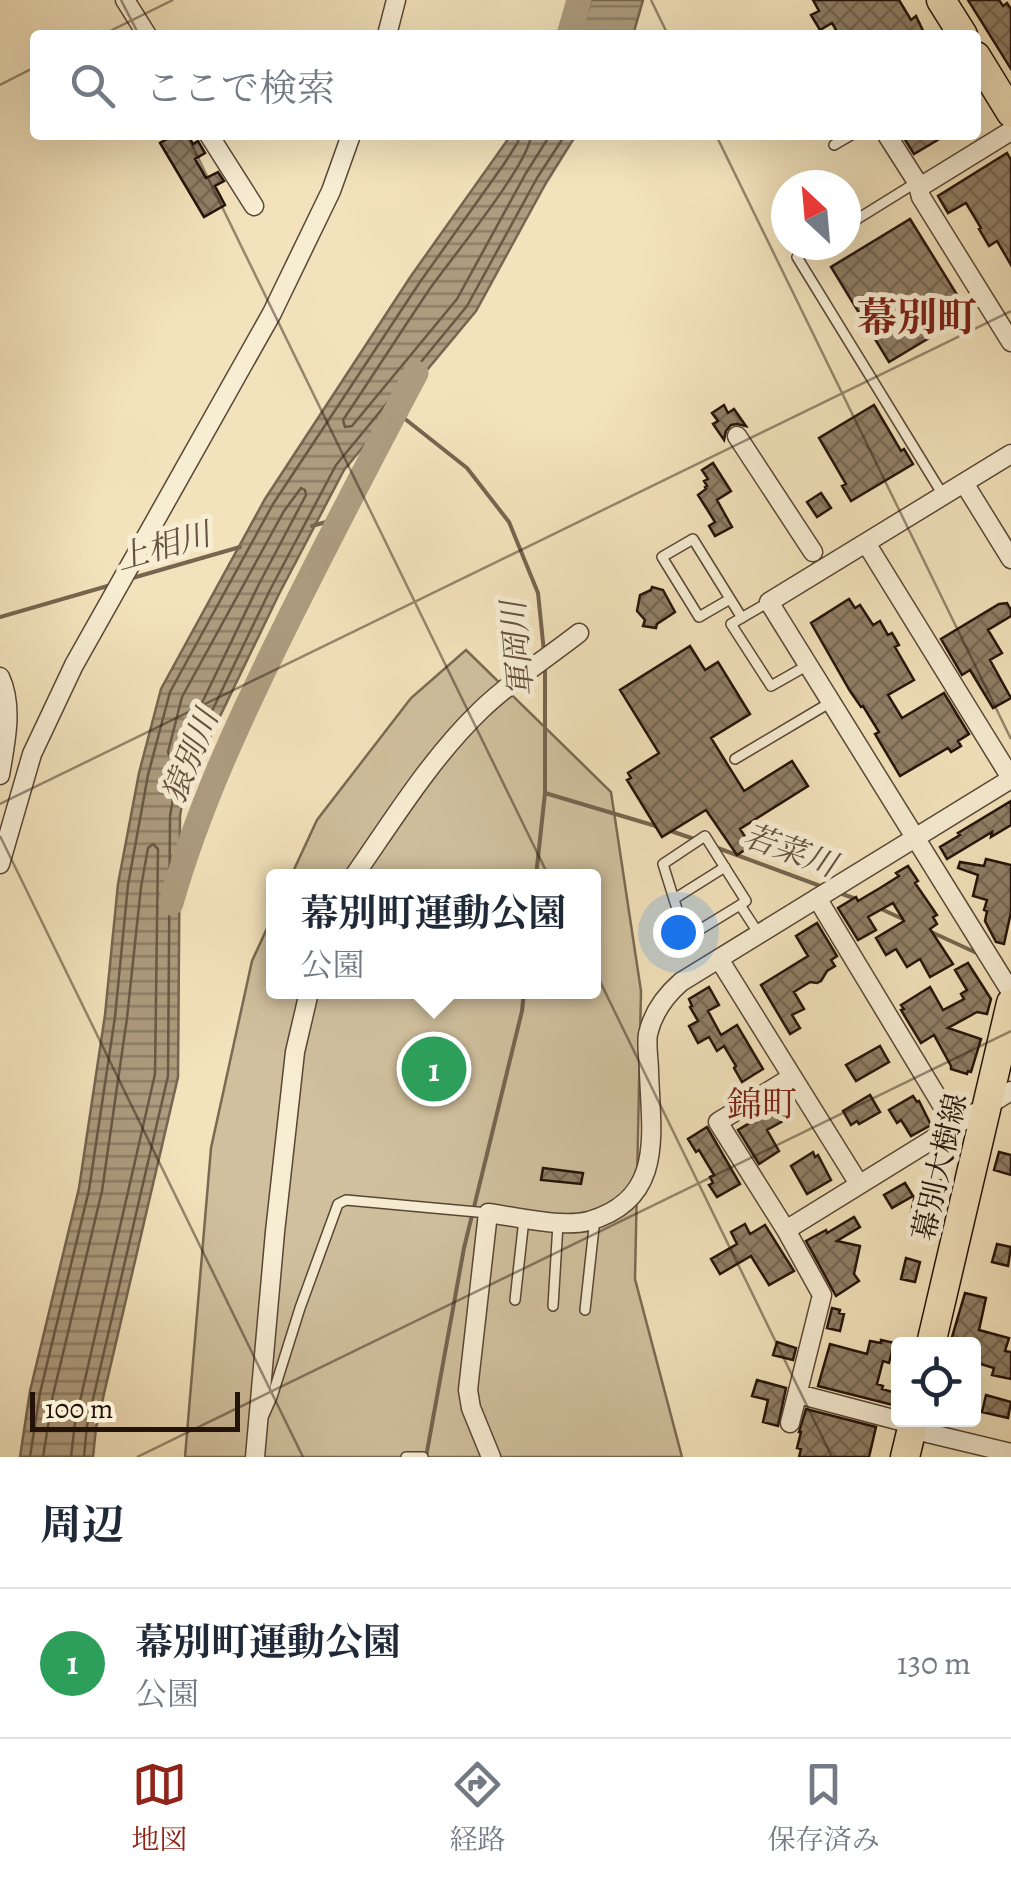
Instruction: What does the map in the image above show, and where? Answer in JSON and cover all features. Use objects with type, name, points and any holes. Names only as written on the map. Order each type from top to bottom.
[{"type":"main road","points":[[941,0],[960,30]]},
{"type":"main road","points":[[981,64],[1011,113]]},
{"type":"main road","name":"幕別大樹線","points":[[933,1337],[999,1099],[1011,1003]]},
{"type":"street","points":[[125,0],[144,30]]},
{"type":"street","points":[[387,30],[396,0]]},
{"type":"street","points":[[918,185],[1011,131]]},
{"type":"street","points":[[212,140],[254,206]]},
{"type":"street","points":[[0,864],[32,754],[74,664],[272,313],[350,140]]},
{"type":"street","points":[[890,140],[1011,342]]},
{"type":"street","points":[[736,436],[813,552]]},
{"type":"street","points":[[1011,454],[769,602],[1011,992]]},
{"type":"street","points":[[964,483],[1011,559]]},
{"type":"street","points":[[491,1457],[471,1408],[468,1390],[488,1213],[587,1222],[624,1203],[637,1190],[651,1160],[648,1036],[665,996],[680,982],[1011,778],[866,543]]},
{"type":"street","points":[[359,869],[415,788],[482,709],[579,634]]},
{"type":"street","points":[[0,677],[6,700],[0,775]]},
{"type":"street","points":[[0,720],[6,700]]},
{"type":"street","points":[[817,898],[954,1125]]},
{"type":"street","points":[[719,960],[859,1184]]},
{"type":"street","points":[[255,1457],[293,1070],[308,999]]},
{"type":"street","points":[[790,1423],[822,1295],[718,1122],[792,1077]]},
{"type":"street","points":[[786,1230],[999,1099]]},
{"type":"street","points":[[798,1394],[910,1433],[1011,1453]]},
{"type":"lane","points":[[834,145],[842,140]]},
{"type":"lane","points":[[861,217],[918,185]]},
{"type":"lane","points":[[799,260],[944,496]]},
{"type":"lane","points":[[730,598],[699,617],[662,557],[693,539],[730,598],[742,618]]},
{"type":"lane","points":[[769,602],[731,624],[771,686],[808,665]]},
{"type":"lane","points":[[735,759],[830,702]]},
{"type":"lane","points":[[705,836],[746,900],[686,938],[674,900],[662,864],[705,836]]},
{"type":"lane","points":[[674,900],[725,868]]},
{"type":"lane","points":[[740,905],[759,934]]},
{"type":"lane","points":[[258,1426],[272,1397],[338,1204],[346,1200],[488,1213]]},
{"type":"lane","points":[[516,1300],[524,1218]]},
{"type":"lane","points":[[586,1310],[595,1218]]},
{"type":"lane","points":[[553,1306],[558,1222]]},
{"type":"lane","points":[[406,1457],[423,1457]]},
{"type":"shaded area","points":[[466,650],[611,792],[641,991],[635,1279],[682,1457],[185,1457],[211,1148],[252,961],[266,930],[266,999],[601,999],[601,869],[294,869],[317,820],[411,698]]},
{"type":"water","points":[[591,0],[643,0],[634,30],[576,30]]},
{"type":"water","points":[[507,140],[573,140],[476,311],[344,470],[184,791],[180,816],[178,1077],[96,1428],[93,1457],[20,1457],[30,1391],[79,1188],[105,1015],[118,884],[139,773],[161,689],[265,499],[411,276]]},
{"type":"building","points":[[813,0],[899,0],[911,20],[916,16],[923,30],[836,30],[832,23],[820,30],[811,15],[819,11]]},
{"type":"building","points":[[968,0],[999,0],[1011,9],[1011,69]]},
{"type":"building","points":[[905,140],[938,140],[914,154]]},
{"type":"building","points":[[198,141],[205,153],[195,159],[206,178],[218,172],[224,181],[215,186],[225,205],[204,217],[160,143]]},
{"type":"building","points":[[1007,153],[1011,160],[1011,265],[997,241],[989,246],[966,203],[948,213],[938,196]]},
{"type":"building","points":[[910,219],[969,314],[889,362],[831,267],[843,260],[861,260],[861,249]]},
{"type":"building","points":[[724,405],[728,413],[734,409],[746,426],[731,425],[724,440],[713,424],[718,421],[712,413]]},
{"type":"building","points":[[874,405],[913,464],[851,501],[842,486],[846,484],[819,438]]},
{"type":"building","points":[[713,463],[731,491],[717,500],[732,527],[715,536],[709,526],[715,522],[698,495],[707,486],[704,481],[708,479],[702,470]]},
{"type":"building","points":[[821,493],[831,508],[817,517],[807,502]]},
{"type":"building","points":[[652,587],[663,590],[675,612],[656,628],[643,626],[645,620],[637,611],[640,595]]},
{"type":"building","points":[[849,599],[855,608],[860,605],[873,625],[880,621],[899,645],[895,647],[914,680],[888,695],[902,718],[944,693],[969,734],[958,741],[961,746],[951,752],[948,748],[900,776],[875,734],[879,732],[811,623]]},
{"type":"building","points":[[1007,603],[1011,616],[988,630],[1002,653],[990,660],[1011,698],[993,708],[970,670],[962,675],[941,639]]},
{"type":"building","points":[[690,646],[705,670],[718,662],[750,714],[711,738],[744,791],[792,761],[808,786],[740,829],[751,846],[737,855],[706,810],[662,837],[627,780],[631,778],[628,773],[659,753],[620,690]]},
{"type":"building","points":[[1011,801],[1011,825],[947,859],[940,847]]},
{"type":"building","points":[[986,859],[1011,865],[1011,912],[1004,944],[996,942],[985,921],[987,900],[973,896],[978,875],[958,868],[960,862],[984,866]]},
{"type":"building","points":[[908,866],[937,915],[933,917],[937,924],[930,929],[953,964],[930,977],[920,959],[907,967],[896,949],[886,955],[876,938],[904,921],[893,903],[868,917],[876,930],[858,940],[838,908],[880,888]]},
{"type":"building","points":[[817,923],[837,956],[831,960],[835,966],[821,981],[810,982],[794,992],[804,1009],[792,1015],[800,1028],[790,1034],[761,985],[808,956],[796,936]]},
{"type":"building","points":[[968,963],[991,999],[987,1014],[977,1012],[948,1028],[981,1039],[967,1074],[951,1069],[934,1035],[921,1043],[901,1005],[930,987],[943,1010],[964,999],[961,994],[967,990],[955,970]]},
{"type":"building","points":[[709,987],[719,1005],[708,1011],[721,1035],[737,1025],[763,1069],[742,1082],[724,1046],[717,1051],[709,1037],[698,1043],[689,1026],[698,1021],[689,999]]},
{"type":"building","points":[[880,1046],[889,1062],[856,1081],[846,1065]]},
{"type":"building","points":[[870,1095],[880,1112],[851,1125],[843,1111]]},
{"type":"building","points":[[913,1096],[931,1125],[911,1136],[889,1110]]},
{"type":"building","points":[[775,1108],[783,1121],[767,1130],[779,1151],[759,1164],[738,1130]]},
{"type":"building","points":[[707,1127],[740,1184],[717,1197],[709,1185],[714,1175],[688,1139]]},
{"type":"building","points":[[813,1152],[831,1180],[807,1194],[791,1166]]},
{"type":"building","points":[[999,1152],[1011,1155],[1011,1175],[994,1170]]},
{"type":"building","points":[[543,1168],[583,1173],[581,1184],[541,1180]]},
{"type":"building","points":[[949,1176],[936,1228],[909,1221],[915,1195],[928,1198],[931,1185]]},
{"type":"building","points":[[905,1183],[913,1196],[892,1208],[884,1195]]},
{"type":"building","points":[[854,1217],[860,1227],[837,1241],[860,1246],[854,1274],[859,1281],[836,1296],[806,1241]]},
{"type":"building","points":[[745,1224],[750,1234],[765,1225],[794,1271],[769,1285],[751,1256],[720,1274],[711,1259],[737,1244],[731,1232]]},
{"type":"building","points":[[997,1244],[1011,1247],[1008,1266],[992,1262]]},
{"type":"building","points":[[906,1258],[920,1262],[915,1282],[901,1279]]},
{"type":"building","points":[[965,1293],[986,1298],[979,1330],[1009,1338],[1005,1351],[1011,1352],[1011,1379],[992,1375],[994,1368],[981,1364],[981,1337],[952,1337]]},
{"type":"building","points":[[832,1308],[844,1314],[840,1331],[827,1328]]},
{"type":"building","points":[[870,1341],[891,1342],[891,1355],[889,1363],[883,1361],[877,1384],[891,1392],[891,1404],[818,1386],[830,1344],[867,1354]]},
{"type":"building","points":[[777,1342],[796,1348],[793,1360],[773,1355]]},
{"type":"building","points":[[757,1380],[786,1388],[778,1426],[763,1422],[768,1400],[752,1396]]},
{"type":"building","points":[[986,1395],[1011,1402],[1008,1418],[982,1412]]},
{"type":"building","points":[[806,1409],[876,1427],[869,1457],[799,1457],[799,1432]]},
{"type":"waterway","name":"猿別川","points":[[570,30],[579,0]]},
{"type":"waterway","name":"猿別川","points":[[171,903],[208,795],[238,726],[416,373]]},
{"type":"waterway","name":"軍岡川","points":[[395,411],[467,468],[509,522],[538,593],[544,652]]},
{"type":"waterway","name":"上相川","points":[[312,526],[340,518]]},
{"type":"waterway","name":"上相川","points":[[129,579],[240,547]]},
{"type":"waterway","name":"上相川","points":[[0,617],[111,585]]},
{"type":"waterway","name":"軍岡川","points":[[537,869],[545,793],[545,667]]},
{"type":"waterway","name":"若菜川","points":[[545,793],[659,827]]},
{"type":"waterway","name":"若菜川","points":[[668,830],[697,840]]},
{"type":"waterway","name":"若菜川","points":[[715,847],[823,887]]},
{"type":"waterway","name":"若菜川","points":[[837,892],[856,899]]},
{"type":"waterway","name":"若菜川","points":[[879,908],[907,921]]},
{"type":"waterway","name":"若菜川","points":[[929,931],[979,954]]},
{"type":"waterway","name":"軍岡川","points":[[426,1457],[464,1248],[523,999]]},
{"type":"place","name":"幕別町運動公園","points":[[434,1069]]},
{"type":"district","name":"幕別町","points":[[917,317]]},
{"type":"district","name":"錦町","points":[[762,1104]]}]
